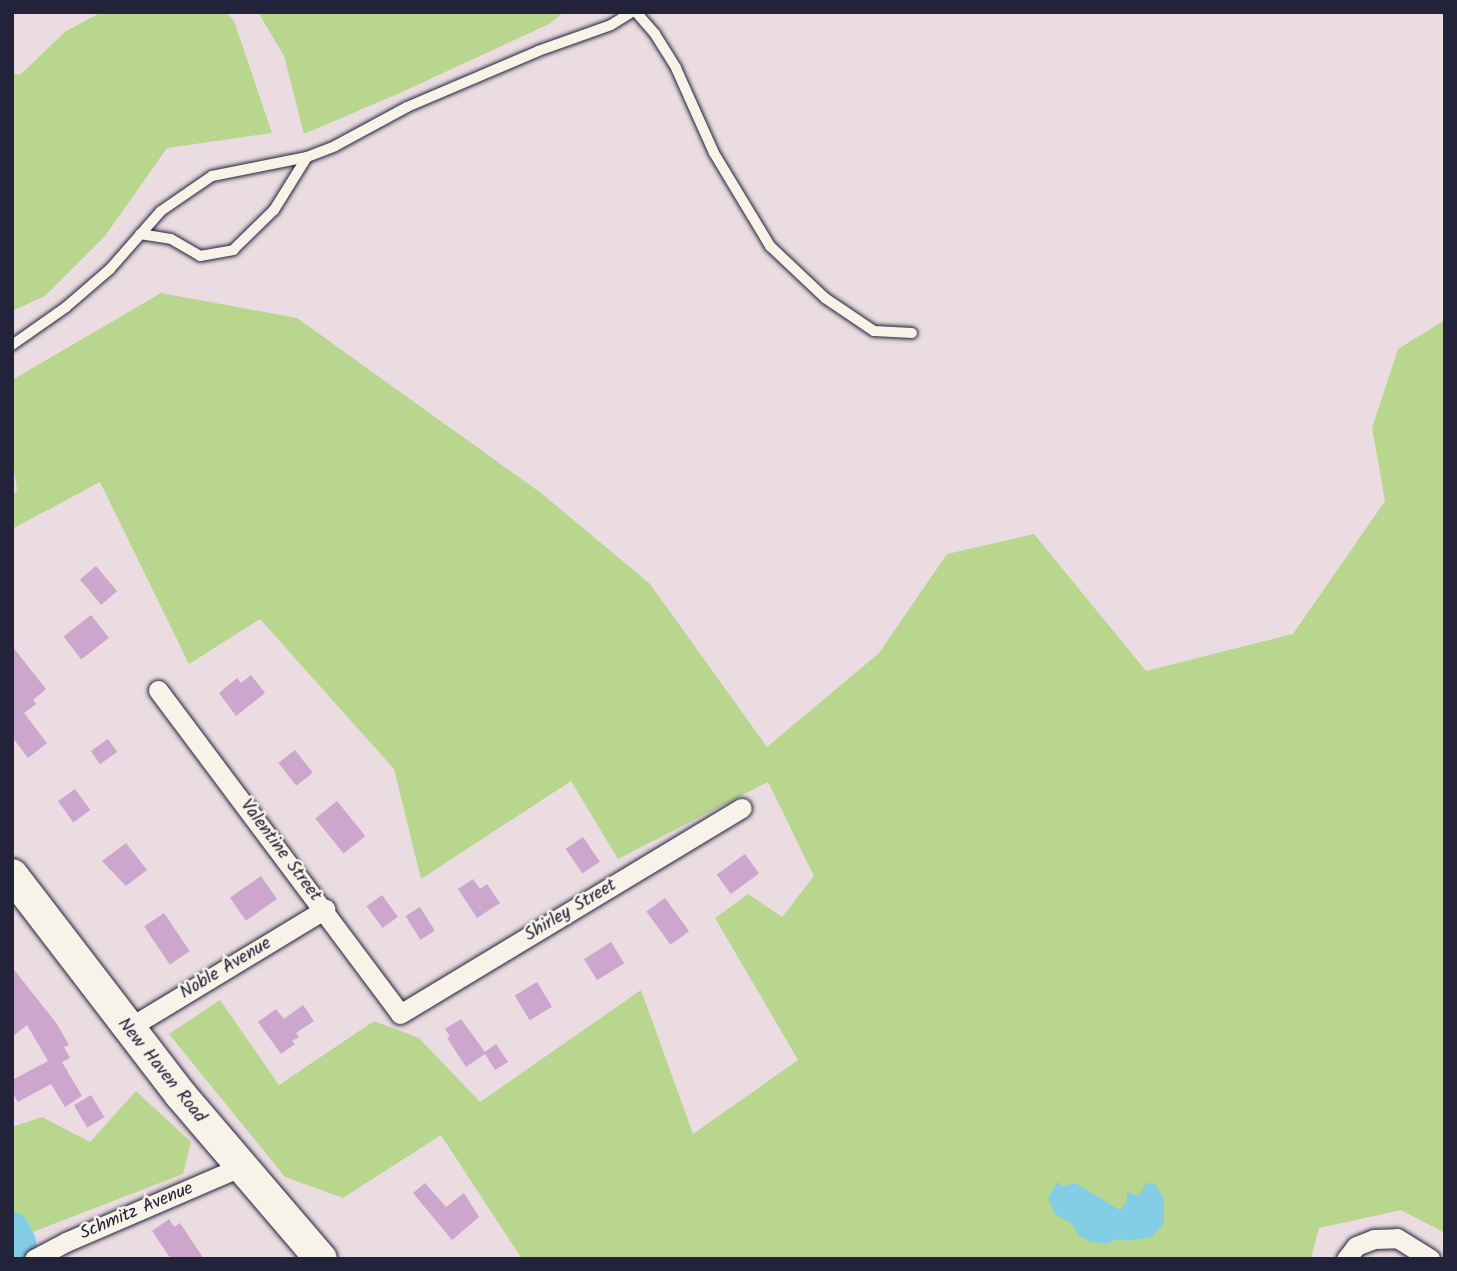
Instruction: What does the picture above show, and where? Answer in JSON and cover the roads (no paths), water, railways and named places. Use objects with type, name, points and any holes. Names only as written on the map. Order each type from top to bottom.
[{"type":"main road","name":"New Haven Road","points":[[12,875],[127,1029],[240,1167],[321,1259]]},
{"type":"street","name":"Valentine Street","points":[[158,690],[400,1014]]},
{"type":"street","name":"Shirley Street","points":[[400,1014],[742,808]]},
{"type":"street","name":"Noble Avenue","points":[[127,1029],[324,909]]},
{"type":"street","name":"Schmitz Avenue","points":[[36,1258],[240,1167]]},
{"type":"street","points":[[1346,1259],[1356,1247],[1374,1239],[1397,1238],[1430,1259]]},
{"type":"lane","points":[[12,345],[66,307],[110,269],[161,211],[212,176],[307,157],[335,146],[407,107],[538,51],[611,25],[634,12],[655,34],[676,68],[714,153],[770,246],[825,298],[874,331],[912,333]]},
{"type":"lane","points":[[140,234],[171,239],[200,256],[233,250],[274,210],[307,157]]},
{"type":"water","points":[[1057,1182],[1063,1186],[1075,1183],[1120,1210],[1127,1201],[1127,1192],[1139,1196],[1146,1183],[1155,1184],[1164,1199],[1164,1223],[1152,1237],[1127,1241],[1119,1239],[1106,1244],[1091,1242],[1078,1235],[1073,1225],[1055,1214],[1048,1198]]},
{"type":"waterway","points":[[12,1228],[19,1242],[20,1259]]}]
